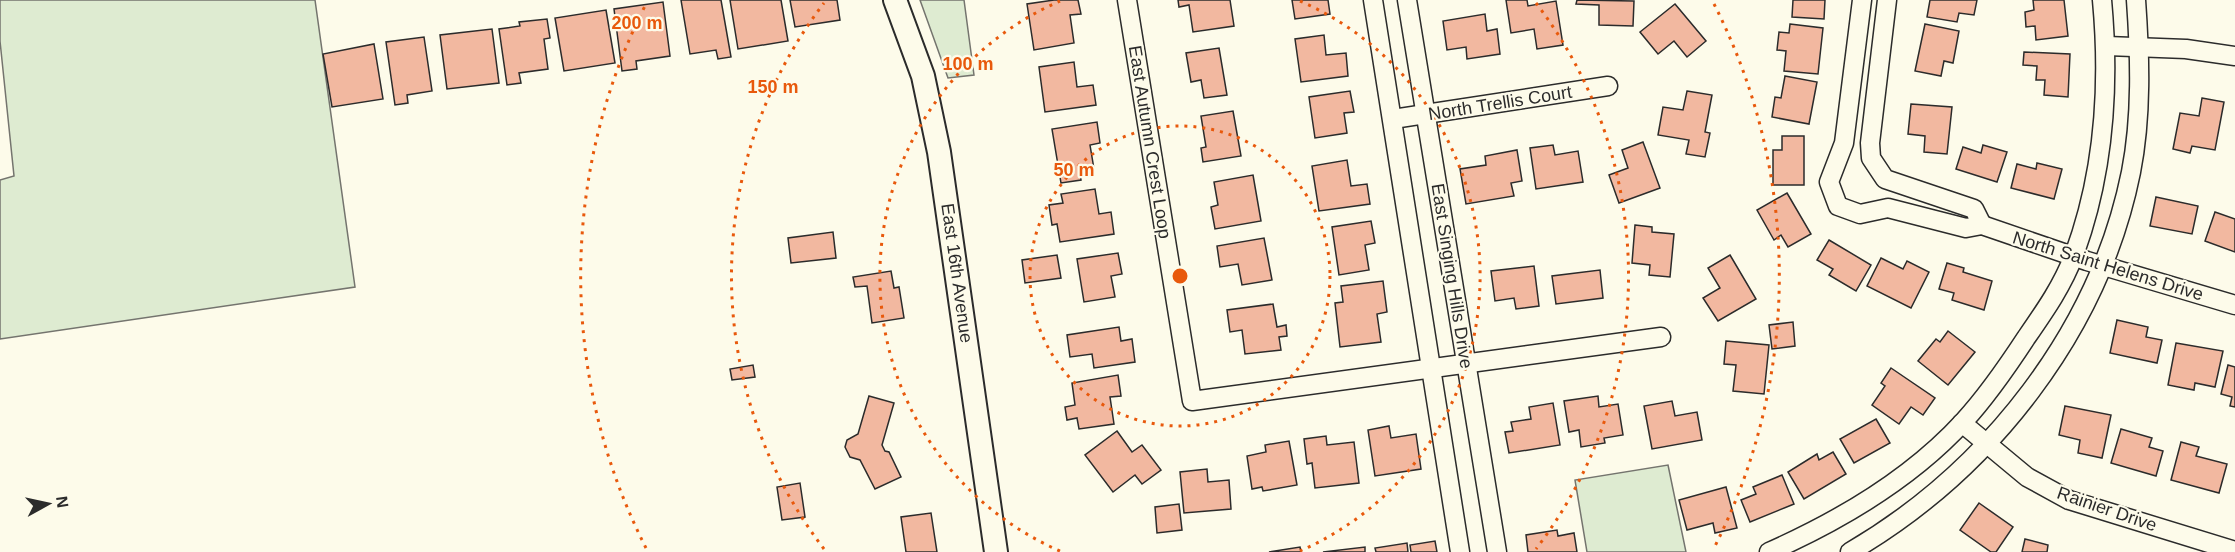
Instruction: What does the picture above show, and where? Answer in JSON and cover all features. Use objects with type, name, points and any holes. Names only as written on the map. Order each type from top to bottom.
[{"type":"street","name":"East 16th Avenue","points":[[895,0],[923,76],[939,152],[996,552]]},
{"type":"street","name":"East Autumn Crest Loop","points":[[1127,0],[1192,401],[1431,368]]},
{"type":"street","name":"East Singing Hills Drive","points":[[1373,0],[1460,552]]},
{"type":"street","name":"East Singing Hills Drive","points":[[1407,0],[1497,552]]},
{"type":"street","name":"North Saint Helens Drive","points":[[1862,0],[1844,143],[1830,182],[1838,206],[1860,214],[1888,208],[1966,228],[1982,225],[2073,256],[2235,305]]},
{"type":"street","name":"North Saint Helens Drive","points":[[1887,0],[1869,143],[1871,158],[1876,169],[1885,179],[1974,209],[1982,225]]},
{"type":"street","points":[[1768,552],[1816,531],[1864,502],[1924,458],[1962,423],[2006,368],[2048,307],[2073,256],[2099,163],[2107,46],[2102,0]]},
{"type":"street","points":[[1850,552],[1889,529],[1987,444],[2031,392],[2066,340],[2102,265],[2131,171],[2140,71],[2136,0]]},
{"type":"street","points":[[2107,46],[2139,46],[2235,56]]},
{"type":"street","name":"North Trellis Court","points":[[1393,120],[1608,86]]},
{"type":"street","points":[[1431,368],[1661,337]]},
{"type":"street","name":"Rainier Drive","points":[[1962,423],[2027,477],[2069,500],[2235,551]]},
{"type":"green space","points":[[0,0],[315,0],[355,287],[0,339],[0,180],[14,176],[0,41]]},
{"type":"green space","points":[[920,0],[964,0],[974,75],[948,78]]},
{"type":"green space","points":[[1668,465],[1686,552],[1587,552],[1575,480]]},
{"type":"building","points":[[681,0],[721,0],[731,57],[718,59],[716,50],[690,54]]},
{"type":"building","points":[[730,0],[781,0],[788,41],[738,49]]},
{"type":"building","points":[[790,0],[837,0],[840,20],[795,27]]},
{"type":"building","points":[[1054,0],[1078,0],[1081,14],[1070,15],[1074,43],[1034,50],[1027,4]]},
{"type":"building","points":[[1178,0],[1230,0],[1234,26],[1193,32],[1189,5],[1179,7]]},
{"type":"building","points":[[1292,0],[1328,0],[1330,14],[1295,19]]},
{"type":"building","points":[[1506,0],[1527,0],[1528,6],[1556,1],[1563,45],[1537,49],[1534,29],[1511,33]]},
{"type":"building","points":[[1577,0],[1634,1],[1633,26],[1599,25],[1599,5],[1576,4]]},
{"type":"building","points":[[1793,0],[1825,0],[1824,19],[1792,17]]},
{"type":"building","points":[[1930,0],[1977,0],[1974,15],[1959,13],[1957,22],[1927,17]]},
{"type":"building","points":[[2033,0],[2064,0],[2068,36],[2036,40],[2035,26],[2026,27],[2025,12],[2034,10]]},
{"type":"building","points":[[663,2],[670,56],[636,61],[637,69],[622,71],[614,9]]},
{"type":"building","points":[[1675,4],[1706,41],[1687,57],[1674,41],[1658,54],[1640,32]]},
{"type":"building","points":[[606,10],[615,63],[564,71],[555,18]]},
{"type":"building","points":[[1485,14],[1487,31],[1497,29],[1500,54],[1467,59],[1466,47],[1447,50],[1443,21]]},
{"type":"building","points":[[547,19],[550,38],[544,39],[548,69],[519,73],[521,83],[507,85],[499,29],[520,26],[519,22]]},
{"type":"building","points":[[1790,24],[1823,28],[1818,74],[1784,71],[1786,51],[1777,50],[1779,32],[1789,33]]},
{"type":"building","points":[[1925,24],[1959,31],[1953,63],[1944,61],[1941,76],[1915,71]]},
{"type":"building","points":[[492,29],[499,83],[447,89],[440,35]]},
{"type":"building","points":[[1324,35],[1326,55],[1346,53],[1348,76],[1301,82],[1295,39]]},
{"type":"building","points":[[424,37],[432,91],[407,95],[408,103],[395,105],[386,42]]},
{"type":"building","points":[[374,44],[383,99],[332,107],[323,54]]},
{"type":"building","points":[[1219,48],[1227,95],[1204,98],[1201,80],[1191,82],[1186,53]]},
{"type":"building","points":[[2024,52],[2070,54],[2068,97],[2044,95],[2045,80],[2036,80],[2037,66],[2023,65]]},
{"type":"building","points":[[1074,62],[1077,87],[1093,85],[1096,105],[1045,112],[1039,67]]},
{"type":"building","points":[[1785,76],[1817,82],[1809,124],[1772,117],[1775,97],[1781,98]]},
{"type":"building","points":[[1350,91],[1354,112],[1344,113],[1347,133],[1315,138],[1309,97]]},
{"type":"building","points":[[1687,91],[1712,95],[1705,132],[1710,133],[1705,157],[1686,154],[1689,140],[1658,135],[1663,107],[1683,110]]},
{"type":"building","points":[[2202,98],[2224,102],[2215,150],[2192,146],[2190,153],[2173,149],[2180,113],[2199,116]]},
{"type":"building","points":[[1911,104],[1952,107],[1947,154],[1924,152],[1925,136],[1908,134]]},
{"type":"building","points":[[1233,111],[1241,156],[1203,162],[1201,148],[1206,147],[1201,116]]},
{"type":"building","points":[[1097,122],[1100,143],[1090,145],[1094,169],[1080,171],[1081,180],[1061,183],[1052,129]]},
{"type":"building","points":[[1782,136],[1804,136],[1804,185],[1773,185],[1773,150],[1782,150]]},
{"type":"building","points":[[1643,142],[1660,188],[1619,203],[1609,175],[1628,168],[1622,150]]},
{"type":"building","points":[[1553,145],[1555,155],[1578,151],[1583,182],[1536,189],[1530,148]]},
{"type":"building","points":[[1983,145],[2007,152],[1997,182],[1956,169],[1963,147],[1981,153]]},
{"type":"building","points":[[1517,150],[1522,181],[1511,183],[1514,196],[1466,204],[1460,169],[1486,165],[1485,156]]},
{"type":"building","points":[[1347,160],[1351,186],[1367,184],[1370,204],[1319,211],[1312,166]]},
{"type":"building","points":[[2037,163],[2062,169],[2054,199],[2011,188],[2017,164],[2036,169]]},
{"type":"building","points":[[1253,175],[1261,221],[1215,229],[1211,207],[1218,205],[1214,182]]},
{"type":"building","points":[[1095,189],[1099,214],[1111,212],[1114,234],[1060,242],[1057,224],[1052,225],[1049,205],[1063,203],[1061,194]]},
{"type":"building","points":[[1787,193],[1811,234],[1788,247],[1781,235],[1774,240],[1757,210]]},
{"type":"building","points":[[2156,197],[2198,206],[2192,234],[2150,226]]},
{"type":"building","points":[[2215,212],[2235,219],[2235,252],[2205,241]]},
{"type":"building","points":[[1371,221],[1375,243],[1365,245],[1369,270],[1339,275],[1332,227]]},
{"type":"building","points":[[1635,225],[1652,227],[1652,232],[1674,234],[1670,277],[1649,275],[1650,265],[1632,263]]},
{"type":"building","points":[[833,232],[836,258],[791,263],[788,238]]},
{"type":"building","points":[[1264,238],[1272,280],[1242,285],[1238,264],[1220,267],[1217,246]]},
{"type":"building","points":[[1829,240],[1871,265],[1856,291],[1829,275],[1833,269],[1817,260]]},
{"type":"building","points":[[1118,253],[1122,274],[1111,276],[1115,297],[1084,302],[1077,259]]},
{"type":"building","points":[[1057,255],[1061,278],[1025,283],[1022,260]]},
{"type":"building","points":[[1730,255],[1756,299],[1718,321],[1703,298],[1720,288],[1708,268]]},
{"type":"building","points":[[1881,258],[1903,269],[1907,261],[1929,272],[1911,308],[1867,286]]},
{"type":"building","points":[[1947,263],[1964,268],[1963,272],[1992,281],[1984,310],[1952,300],[1954,293],[1939,289]]},
{"type":"building","points":[[1534,266],[1539,306],[1516,309],[1514,298],[1495,301],[1491,271]]},
{"type":"building","points":[[1600,270],[1603,298],[1556,304],[1552,276]]},
{"type":"building","points":[[891,271],[894,288],[899,287],[904,318],[872,323],[867,286],[855,287],[853,277]]},
{"type":"building","points":[[1383,281],[1387,312],[1377,314],[1381,342],[1340,347],[1335,303],[1343,302],[1341,286]]},
{"type":"building","points":[[1273,304],[1277,327],[1286,325],[1287,336],[1279,337],[1281,350],[1245,354],[1242,330],[1230,332],[1227,310]]},
{"type":"building","points":[[2117,320],[2148,327],[2146,337],[2162,340],[2157,363],[2110,353]]},
{"type":"building","points":[[1793,322],[1795,346],[1772,349],[1769,325]]},
{"type":"building","points":[[1119,327],[1121,341],[1132,339],[1135,362],[1094,368],[1092,354],[1070,357],[1067,335]]},
{"type":"building","points":[[1948,331],[1975,352],[1948,385],[1918,361],[1936,339],[1940,342]]},
{"type":"building","points":[[1726,341],[1769,345],[1764,394],[1733,391],[1736,365],[1724,364]]},
{"type":"building","points":[[2176,343],[2223,351],[2215,387],[2195,383],[2194,390],[2168,385]]},
{"type":"building","points":[[753,365],[755,377],[732,380],[730,369]]},
{"type":"building","points":[[2228,365],[2235,367],[2235,407],[2230,406],[2232,397],[2221,394]]},
{"type":"building","points":[[1891,368],[1935,398],[1923,415],[1911,407],[1899,424],[1872,405],[1885,386],[1881,383]]},
{"type":"building","points":[[1118,375],[1121,396],[1110,397],[1114,424],[1079,429],[1077,418],[1067,420],[1065,407],[1075,405],[1072,383]]},
{"type":"building","points":[[869,396],[894,403],[882,445],[885,451],[889,452],[901,477],[875,489],[860,460],[850,457],[845,447],[847,440],[858,434]]},
{"type":"building","points":[[1598,396],[1599,407],[1618,404],[1623,435],[1604,438],[1605,443],[1581,447],[1579,430],[1569,432],[1564,401]]},
{"type":"building","points":[[1672,401],[1675,416],[1697,412],[1702,440],[1652,449],[1644,406]]},
{"type":"building","points":[[1553,403],[1560,445],[1509,453],[1505,432],[1513,431],[1511,422],[1531,419],[1529,407]]},
{"type":"building","points":[[2065,406],[2111,415],[2102,458],[2078,453],[2080,440],[2059,435]]},
{"type":"building","points":[[1876,419],[1890,443],[1854,463],[1840,439]]},
{"type":"building","points":[[1389,426],[1391,438],[1416,434],[1421,469],[1375,476],[1368,430]]},
{"type":"building","points":[[2121,429],[2152,438],[2149,447],[2163,451],[2156,476],[2111,463]]},
{"type":"building","points":[[1117,431],[1132,452],[1142,445],[1161,470],[1142,484],[1135,475],[1113,492],[1085,455]]},
{"type":"building","points":[[1326,436],[1327,445],[1354,442],[1359,483],[1315,488],[1312,463],[1307,464],[1304,439]]},
{"type":"building","points":[[1289,441],[1297,485],[1263,491],[1262,487],[1252,489],[1247,456],[1266,452],[1265,445]]},
{"type":"building","points":[[2181,442],[2199,447],[2196,456],[2227,464],[2219,493],[2171,480]]},
{"type":"building","points":[[1833,452],[1846,474],[1804,499],[1788,472],[1817,454],[1819,460]]},
{"type":"building","points":[[1207,469],[1208,482],[1229,480],[1231,509],[1184,513],[1180,472]]},
{"type":"building","points":[[1782,475],[1794,504],[1750,522],[1741,500],[1756,494],[1753,487]]},
{"type":"building","points":[[800,483],[805,517],[782,520],[777,487]]},
{"type":"building","points":[[1726,487],[1737,528],[1715,533],[1713,523],[1687,530],[1679,500]]},
{"type":"building","points":[[1979,503],[2013,527],[1996,552],[1991,552],[1960,530]]},
{"type":"building","points":[[1179,504],[1182,530],[1157,533],[1155,507]]},
{"type":"building","points":[[931,513],[937,552],[906,552],[901,517]]},
{"type":"building","points":[[1557,530],[1558,536],[1574,533],[1577,552],[1528,552],[1526,535]]},
{"type":"building","points":[[2025,539],[2048,545],[2047,552],[2022,552]]},
{"type":"building","points":[[1435,541],[1437,552],[1411,552],[1410,545]]},
{"type":"building","points":[[1407,543],[1408,552],[1376,552],[1375,548]]},
{"type":"building","points":[[1300,547],[1301,552],[1269,552]]},
{"type":"building","points":[[1365,547],[1365,552],[1323,552]]}]
